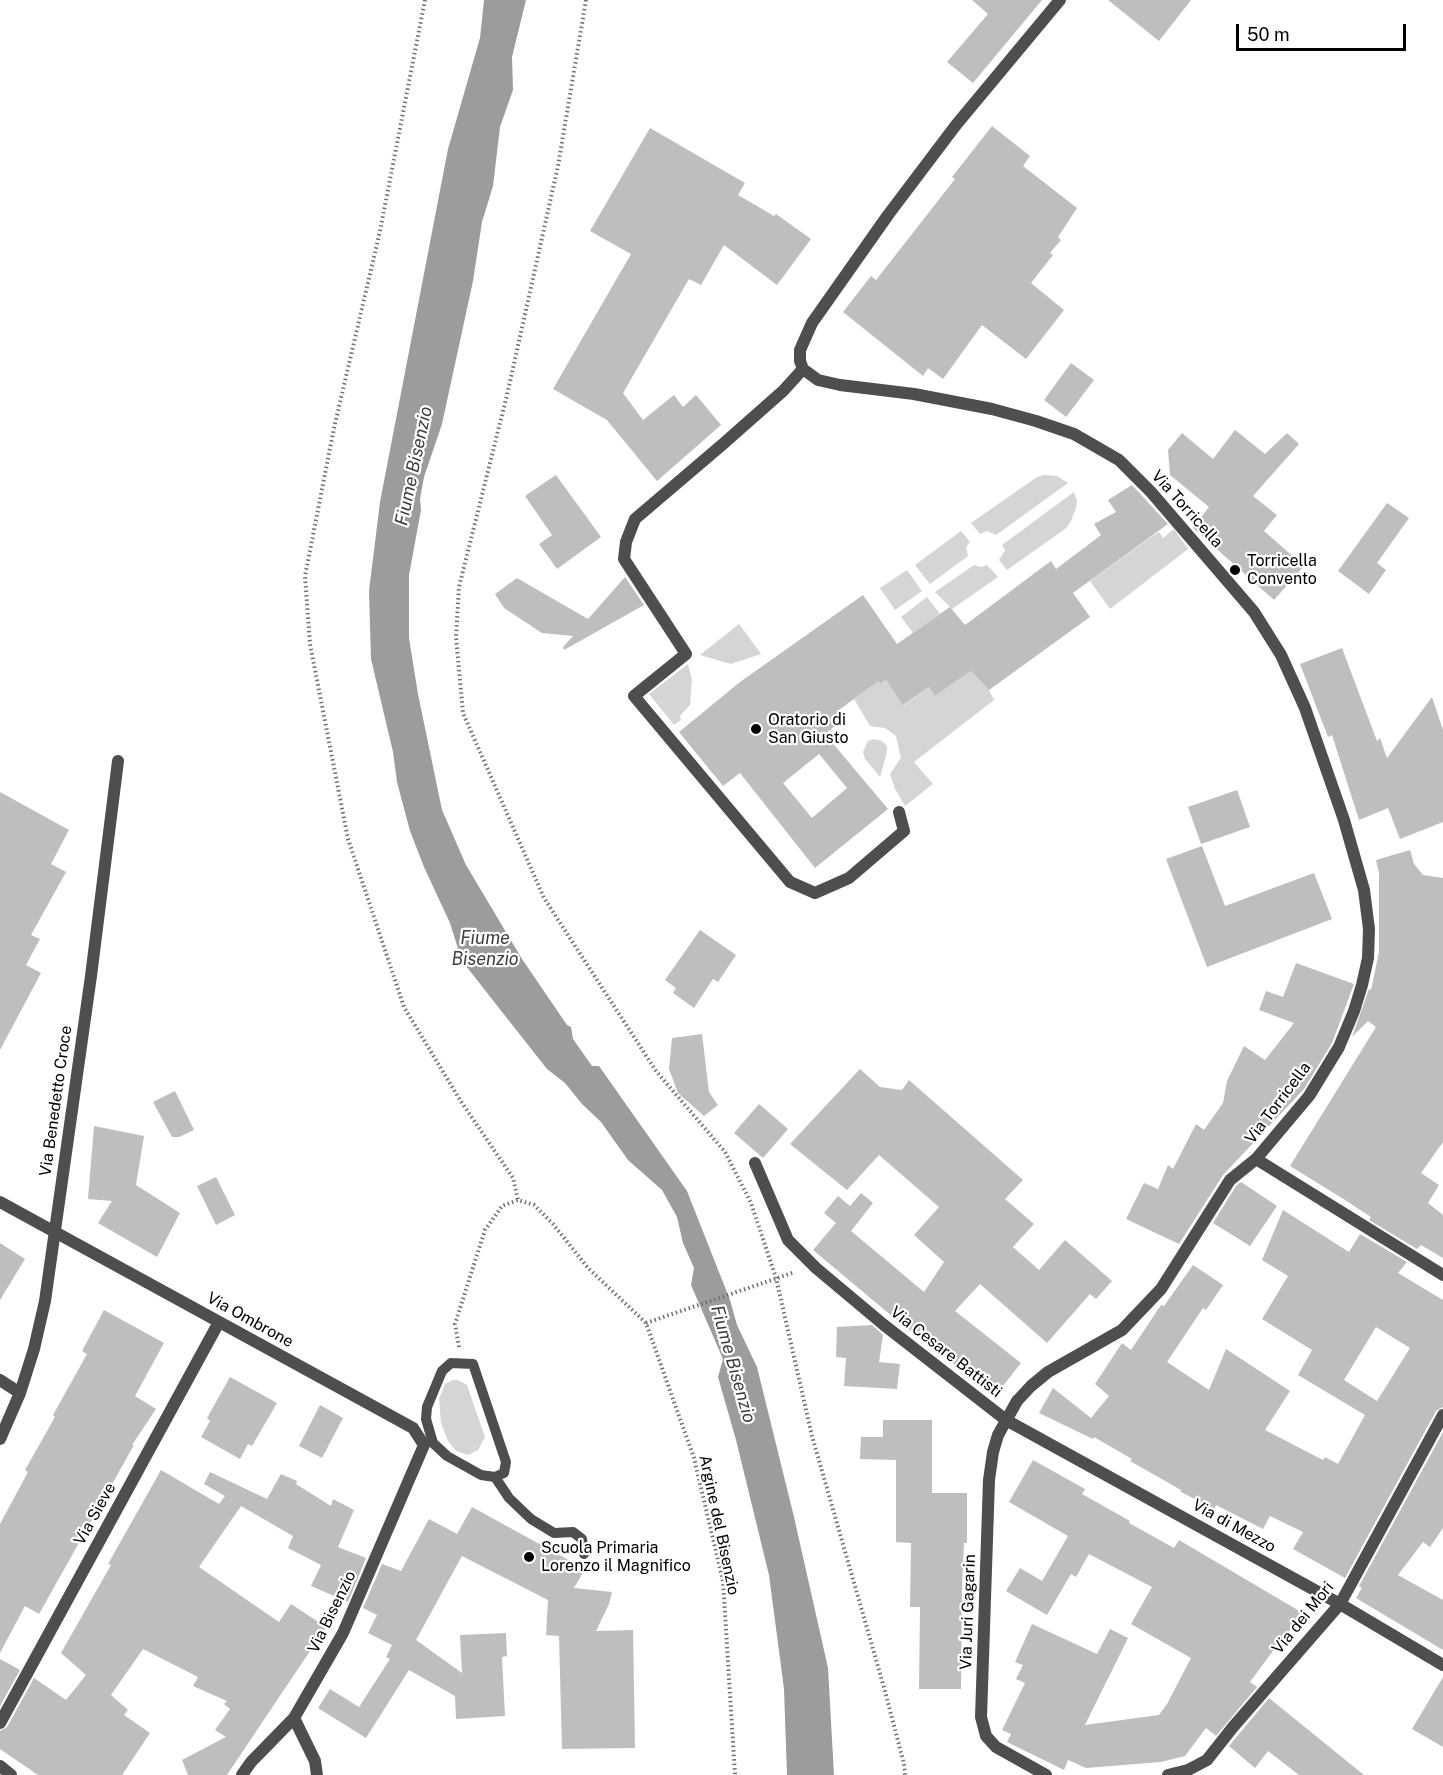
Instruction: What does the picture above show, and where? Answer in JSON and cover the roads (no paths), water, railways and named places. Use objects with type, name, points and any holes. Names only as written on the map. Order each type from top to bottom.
[{"type":"street","points":[[899,812],[904,831],[849,878],[815,893],[790,882],[634,696],[686,654],[624,559],[626,542],[635,519],[723,444],[803,369],[800,350],[812,322],[888,215],[957,125],[1060,0]]},
{"type":"street","name":"Via Torricella","points":[[803,369],[818,380],[840,385],[914,394],[992,409],[1074,434],[1097,446],[1119,460],[1150,492],[1254,612],[1281,655],[1309,719],[1354,852],[1364,890],[1369,929],[1368,958],[1357,1002],[1338,1047],[1309,1096],[1256,1159],[1443,1275]]},
{"type":"street","name":"Via Benedetto Croce","points":[[0,1439],[20,1393],[34,1349],[45,1301],[91,976],[118,761]]},
{"type":"street","name":"Via Cesare Battisti","points":[[755,1163],[788,1240],[816,1268],[1006,1420],[1017,1401],[1048,1372],[1122,1330],[1161,1289],[1230,1180],[1256,1159]]},
{"type":"street","name":"Via Ombrone","points":[[0,1202],[413,1428],[428,1444]]},
{"type":"street","name":"Via Sieve","points":[[0,1723],[219,1322]]},
{"type":"street","points":[[0,1380],[20,1393]]},
{"type":"street","name":"Via dei Mori","points":[[1168,1775],[1188,1770],[1207,1760],[1340,1604],[1443,1415]]},
{"type":"street","name":"Via di Mezzo","points":[[1006,1420],[1340,1604],[1443,1665]]},
{"type":"street","name":"Via Juri Gagarin","points":[[1006,1420],[993,1452],[989,1480],[981,1717],[986,1736],[996,1747],[1046,1775]]},
{"type":"street","name":"Via Bisenzio","points":[[242,1775],[251,1762],[294,1718],[349,1621],[428,1444]]},
{"type":"street","points":[[294,1718],[315,1761],[317,1775]]},
{"type":"street","points":[[0,1766],[11,1775]]},
{"type":"lane","points":[[451,1363],[473,1364],[506,1462],[504,1473],[495,1477],[482,1475],[428,1444],[427,1407],[442,1371],[451,1363]]},
{"type":"lane","points":[[495,1477],[509,1498],[531,1519],[554,1533],[573,1532],[582,1539],[584,1554]]},
{"type":"water","name":"Fiume Bisenzio","points":[[484,0],[526,0],[512,57],[513,90],[500,127],[493,186],[482,222],[473,281],[442,424],[424,477],[420,499],[421,510],[409,575],[409,638],[418,694],[442,810],[466,865],[522,959],[567,1025],[571,1027],[573,1039],[592,1066],[599,1066],[687,1191],[730,1300],[737,1325],[757,1367],[828,1668],[834,1775],[787,1775],[784,1689],[769,1575],[718,1377],[723,1359],[691,1285],[694,1268],[683,1243],[677,1217],[662,1190],[628,1160],[601,1122],[565,1083],[547,1069],[462,961],[450,923],[410,831],[397,782],[393,752],[371,659],[369,591],[380,502],[448,149],[480,38]]},
{"type":"place","name":"Torricella Convento","points":[[1235,570]]},
{"type":"place","name":"Oratorio di San Giusto","points":[[756,729]]},
{"type":"place","name":"Scuola Primaria Lorenzo il Magnifico","points":[[529,1557]]}]
